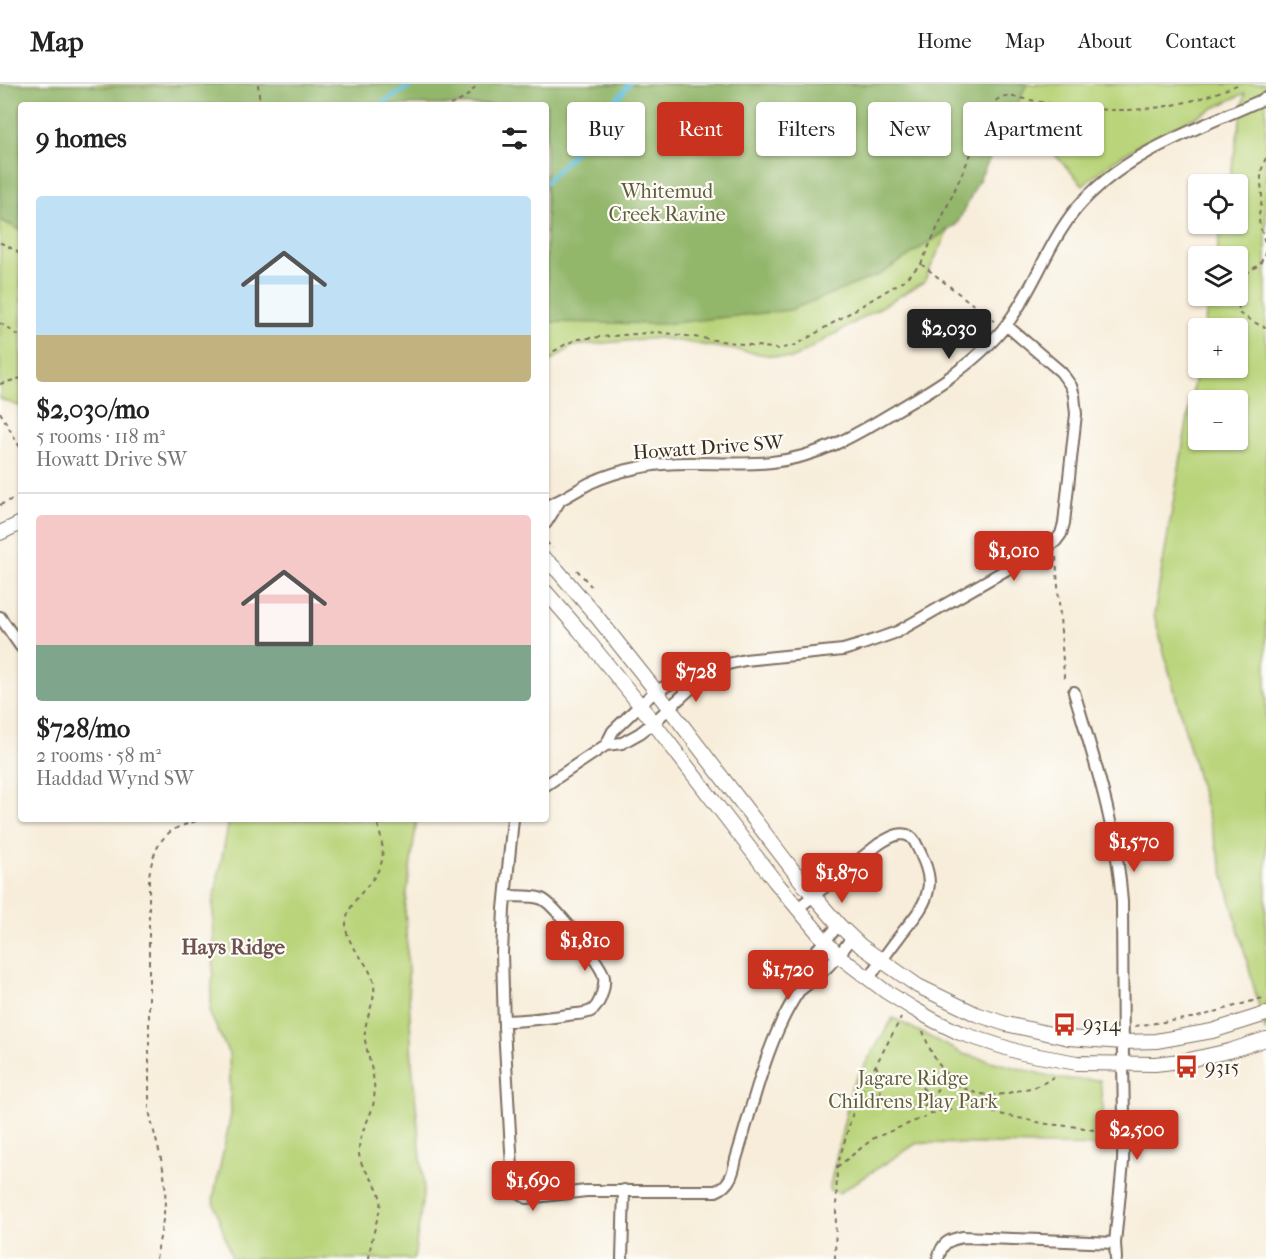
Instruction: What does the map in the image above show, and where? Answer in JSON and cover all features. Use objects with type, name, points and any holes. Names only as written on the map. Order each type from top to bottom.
[{"type":"street","name":"Howatt Drive SW","points":[[549,505],[559,502],[597,480],[638,467],[673,463],[774,462],[800,457],[848,439],[947,379],[979,354],[1005,327],[1055,238],[1076,209],[1100,185],[1124,166],[1154,148],[1266,98]]},
{"type":"street","points":[[606,745],[613,731],[640,705],[656,692],[682,678],[698,676],[724,665],[746,660],[843,650],[897,632],[1055,542],[1061,534],[1064,522],[1076,414],[1074,395],[1071,386],[1061,372],[1005,327]]},
{"type":"street","name":"Howatt Drive SW","points":[[549,518],[559,502]]},
{"type":"street","points":[[0,533],[18,524]]},
{"type":"street","points":[[549,563],[575,589],[839,925],[852,938],[918,986],[976,1014],[1006,1024],[1069,1038],[1122,1042],[1156,1041],[1212,1031],[1266,1014]]},
{"type":"street","points":[[549,595],[640,705],[774,880],[825,941],[839,956],[885,991],[935,1022],[960,1033],[1022,1053],[1077,1063],[1155,1064],[1189,1060],[1229,1051],[1266,1039]]},
{"type":"street","points":[[0,616],[18,643]]},
{"type":"street","points":[[549,783],[606,745],[622,743],[640,733],[691,688],[698,676]]},
{"type":"street","points":[[1074,692],[1106,800],[1117,851],[1122,902],[1124,1136],[1115,1243],[1116,1259]]},
{"type":"street","points":[[513,822],[502,953],[504,1020],[514,1185],[518,1193],[527,1198],[586,1191],[716,1191],[724,1188],[733,1173],[777,1031],[787,1009],[799,992],[839,956],[852,938]]},
{"type":"street","points":[[798,908],[879,844],[894,835],[906,834],[913,838],[928,873],[929,888],[924,903],[869,978]]},
{"type":"street","points":[[504,1020],[529,1020],[590,1011],[600,998],[604,976],[551,905],[542,899],[506,896]]},
{"type":"street","points":[[799,992],[803,969],[839,925]]},
{"type":"street","points":[[622,1259],[624,1190]]},
{"type":"street","points":[[938,1259],[941,1247],[951,1240],[963,1237],[1115,1243]]},
{"type":"path","points":[[258,84],[260,102]]},
{"type":"path","points":[[457,102],[472,92],[477,84]]},
{"type":"path","points":[[549,354],[578,339],[658,332],[778,349],[796,345],[903,281],[921,264],[994,103],[1003,96],[1083,109],[1147,109],[1189,102],[1239,84]]},
{"type":"path","points":[[1266,158],[1261,172],[1262,193],[1259,219],[1266,246]]},
{"type":"path","points":[[0,243],[18,252]]},
{"type":"path","points":[[1266,251],[1260,264],[1247,273],[1242,282],[1238,304],[1240,314],[1266,327]]},
{"type":"path","points":[[921,264],[1005,327]]},
{"type":"path","points":[[0,322],[18,335]]},
{"type":"path","points":[[0,384],[18,380]]},
{"type":"path","points":[[0,412],[18,444]]},
{"type":"path","points":[[0,505],[18,496]]},
{"type":"path","points":[[1055,542],[1064,676],[1074,692]]},
{"type":"path","points":[[156,1259],[164,1212],[165,1185],[149,1109],[149,876],[154,854],[166,835],[193,822]]},
{"type":"path","points":[[369,1259],[375,1225],[381,1209],[380,1196],[376,1185],[360,1163],[359,1149],[361,1136],[374,1100],[373,1074],[364,1035],[374,998],[374,983],[370,970],[346,930],[346,917],[381,865],[383,853],[378,822]]},
{"type":"path","points":[[836,1259],[837,1167],[856,1102],[902,1018]]},
{"type":"path","points":[[922,1028],[930,1051],[945,1073],[958,1084],[981,1094],[992,1095],[1032,1088],[1046,1083],[1058,1072]]},
{"type":"path","points":[[876,1065],[879,1075],[884,1080]]},
{"type":"path","points":[[931,1096],[915,1081],[904,1078],[884,1080],[880,1085],[884,1100],[891,1106],[914,1109],[924,1105],[931,1096],[940,1084],[945,1073]]},
{"type":"path","points":[[964,1108],[967,1089]]},
{"type":"path","points":[[856,1102],[880,1091]]},
{"type":"path","points":[[989,1111],[992,1095]]},
{"type":"path","points":[[924,1105],[932,1114]]},
{"type":"path","points":[[837,1167],[874,1138],[932,1114],[964,1108],[1124,1136]]},
{"type":"green space","points":[[0,84],[1266,84],[1266,1032],[1154,615],[1188,416],[1188,450],[1248,450],[1248,390],[1193,390],[1195,378],[1248,378],[1248,318],[1206,318],[1207,306],[1248,306],[1248,246],[1218,246],[1220,234],[1248,234],[1248,174],[1231,174],[1245,93],[1144,142],[1115,160],[1083,185],[1056,156],[1104,156],[1104,102],[963,102],[963,156],[982,156],[924,282],[792,359],[659,338],[573,346],[549,362],[549,102],[18,102],[18,406],[0,399]]},
{"type":"green space","name":"Whitemud Creek Ravine","points":[[0,84],[87,84],[97,87],[178,86],[176,84],[1027,84],[1018,102],[963,102],[963,156],[991,156],[957,224],[881,274],[790,310],[664,324],[549,322],[549,102],[18,102],[18,229],[0,220]]},
{"type":"green space","points":[[228,822],[417,822],[405,906],[412,1063],[424,1189],[414,1259],[232,1259],[213,1200],[231,1114],[229,1054],[210,1014],[214,954],[213,903]]},
{"type":"green space","name":"Jagare Ridge Childrens Play Park","points":[[893,1018],[963,1054],[1061,1079],[1100,1080],[1107,1146],[917,1143],[839,1193],[829,1190],[852,1086]]},
{"type":"waterway","points":[[384,102],[414,84]]},
{"type":"waterway","points":[[549,179],[574,153],[629,84]]},
{"type":"place","name":"9314","points":[[1065,1024]]},
{"type":"place","name":"9315","points":[[1187,1067]]},
{"type":"district","name":"Hays Ridge","points":[[233,947]]}]
